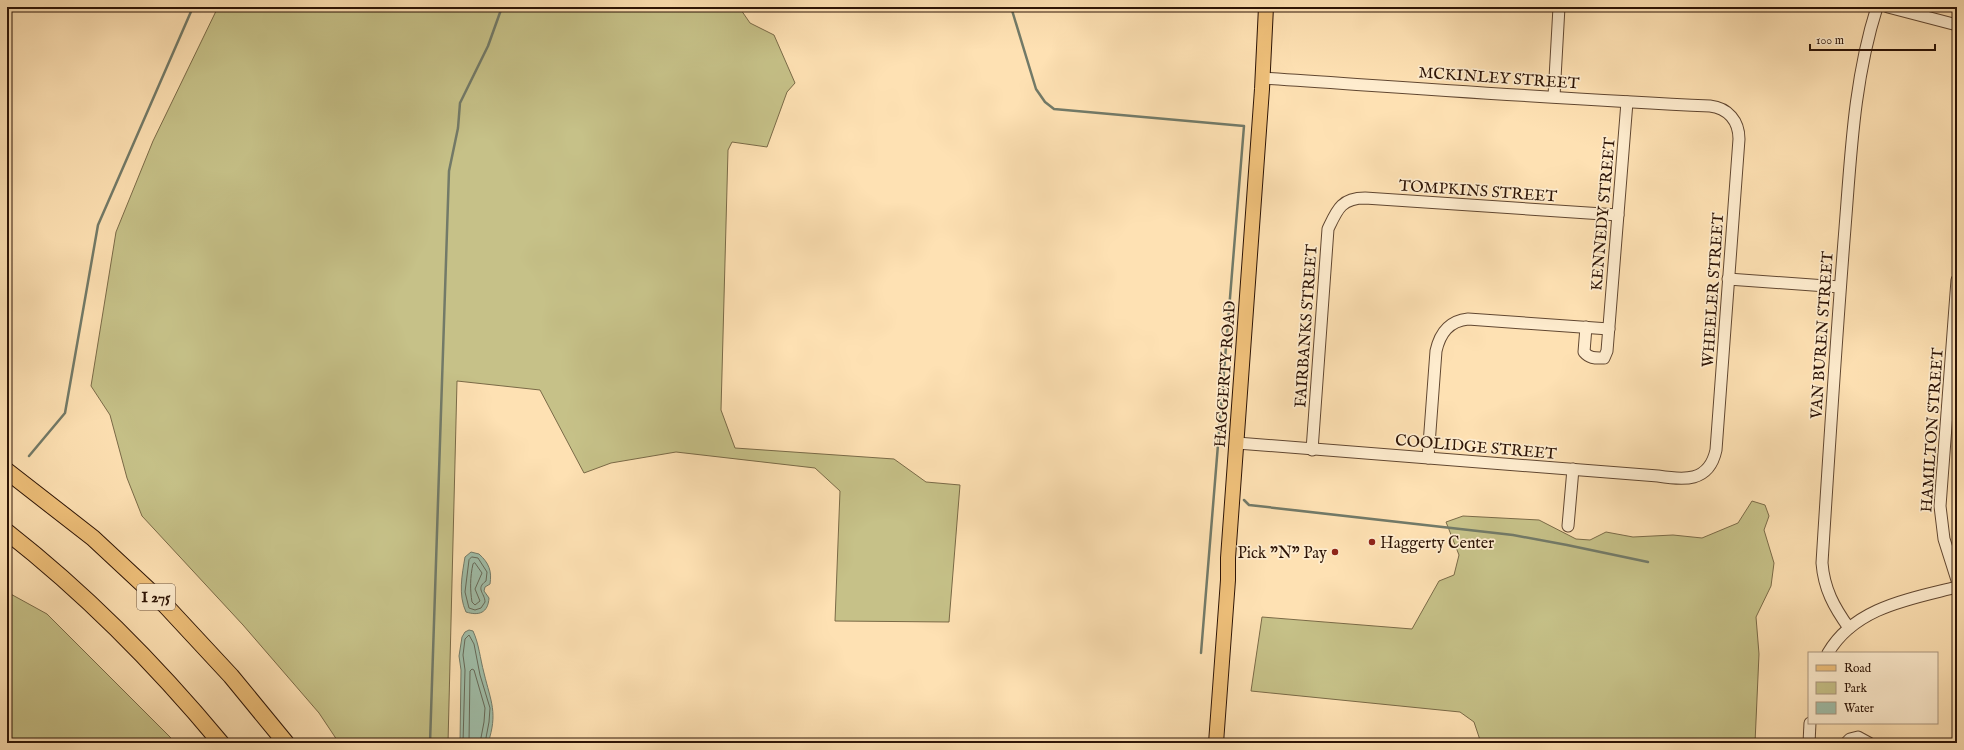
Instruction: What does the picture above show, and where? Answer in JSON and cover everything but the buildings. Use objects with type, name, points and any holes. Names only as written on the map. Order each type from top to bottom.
[{"type":"highway","name":"I 275","points":[[7,471],[93,538],[166,606],[231,676],[286,743]]},
{"type":"highway","points":[[7,532],[56,573],[124,637],[163,676],[221,743]]},
{"type":"main road","name":"HAGGERTY ROAD","points":[[1216,743],[1266,7]]},
{"type":"street","points":[[1554,96],[1559,7]]},
{"type":"street","name":"VAN BUREN STREET","points":[[1849,628],[1835,609],[1828,595],[1824,581],[1822,563],[1840,287],[1856,100],[1865,50],[1877,7]]},
{"type":"street","points":[[1888,7],[1957,25]]},
{"type":"street","name":"MCKINLEY STREET","points":[[1262,78],[1710,106],[1722,109],[1731,116]]},
{"type":"street","name":"KENNEDY STREET","points":[[1586,328],[1584,352],[1587,356],[1594,359],[1604,358],[1607,351],[1609,329],[1627,102]]},
{"type":"street","name":"WHEELER STREET","points":[[1708,467],[1716,450],[1739,138],[1738,127],[1731,116]]},
{"type":"street","name":"TOMPKINS STREET","points":[[1339,207],[1352,199],[1365,198],[1618,215]]},
{"type":"street","name":"FAIRBANKS STREET","points":[[1312,450],[1328,229],[1339,207]]},
{"type":"street","points":[[1728,279],[1840,287]]},
{"type":"street","name":"HAMILTON STREET","points":[[1957,280],[1940,506],[1944,539],[1957,580]]},
{"type":"street","points":[[1428,458],[1436,351],[1440,337],[1447,327],[1457,322],[1468,320],[1609,329]]},
{"type":"street","name":"COOLIDGE STREET","points":[[1237,443],[1682,479],[1696,476],[1708,467]]},
{"type":"street","points":[[1568,526],[1572,469]]},
{"type":"street","points":[[1829,652],[1849,628],[1868,614],[1887,606],[1957,587]]},
{"type":"street","points":[[1808,743],[1810,724]]},
{"type":"street","points":[[1846,743],[1850,739],[1858,737],[1863,738],[1869,743]]},
{"type":"green space","points":[[218,7],[739,7],[750,23],[774,35],[795,83],[787,92],[767,147],[732,142],[728,150],[721,410],[735,448],[894,459],[926,482],[960,485],[949,622],[835,621],[840,491],[815,468],[676,452],[611,463],[584,473],[540,390],[457,381],[448,743],[339,743],[319,713],[243,625],[142,516],[127,478],[110,415],[91,386],[116,232],[153,141]]},
{"type":"green space","points":[[1752,501],[1765,505],[1769,516],[1764,530],[1774,563],[1771,586],[1756,617],[1759,654],[1755,743],[1481,743],[1474,722],[1460,712],[1251,691],[1262,617],[1412,629],[1439,581],[1454,575],[1459,555],[1446,522],[1463,516],[1539,520],[1576,539],[1590,540],[1606,532],[1633,537],[1673,535],[1702,538],[1738,523]]},
{"type":"green space","points":[[7,592],[47,614],[176,743],[7,743]]},
{"type":"water","points":[[471,552],[479,554],[482,557],[489,568],[491,575],[490,584],[485,587],[484,591],[489,598],[487,607],[482,612],[475,614],[466,612],[461,592],[465,557]]},
{"type":"water","points":[[469,630],[473,631],[477,641],[491,700],[493,723],[488,743],[460,743],[461,670],[459,656],[462,637],[465,632]]},
{"type":"waterway","points":[[29,456],[65,413],[98,225],[193,7]]},
{"type":"waterway","points":[[430,743],[449,171],[458,128],[460,103],[488,46],[502,7]]},
{"type":"waterway","points":[[1011,7],[1036,89],[1045,102],[1054,109],[1244,126],[1201,653]]},
{"type":"waterway","points":[[1244,500],[1249,505],[1513,535],[1648,562]]},
{"type":"place","name":"Haggerty Center","points":[[1372,542]]},
{"type":"place","name":"Pick \"N\" Pay","points":[[1335,552]]}]
